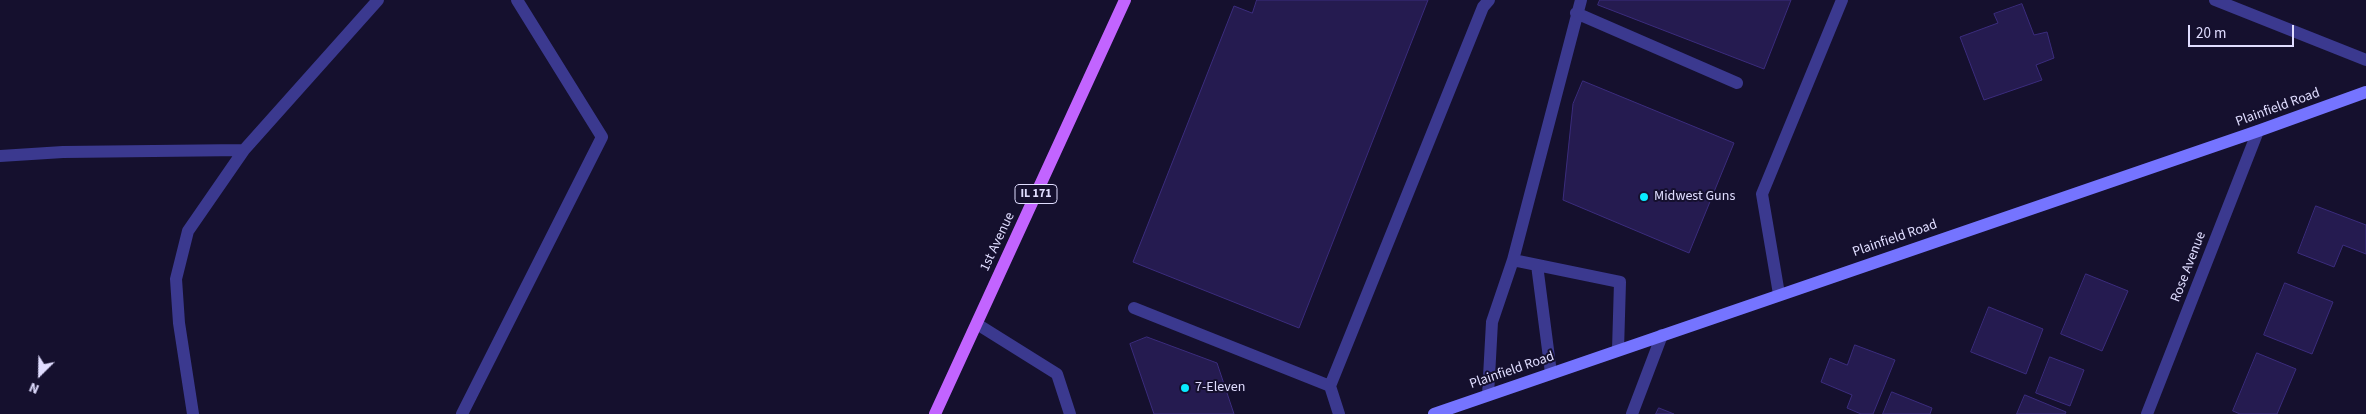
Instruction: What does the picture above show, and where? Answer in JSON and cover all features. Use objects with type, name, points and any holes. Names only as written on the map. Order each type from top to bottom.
[{"type":"main road","name":"1st Avenue","points":[[935,414],[1125,0]]},
{"type":"street","points":[[193,414],[179,323],[176,279],[188,230],[244,150],[378,0]]},
{"type":"street","points":[[462,414],[602,137],[517,0]]},
{"type":"street","points":[[1340,414],[1330,386],[1483,7],[1489,0]]},
{"type":"street","points":[[1488,395],[1492,322],[1513,260],[1576,13],[1581,0]]},
{"type":"street","points":[[1778,294],[1762,194],[1842,0]]},
{"type":"street","points":[[2215,0],[2366,60]]},
{"type":"street","points":[[1576,13],[1738,83]]},
{"type":"street","name":"Plainfield Road","points":[[1434,414],[1778,294],[2258,132],[2366,92]]},
{"type":"street","name":"Rose Avenue","points":[[2147,414],[2258,132]]},
{"type":"street","points":[[0,156],[63,152],[244,150]]},
{"type":"street","points":[[1513,260],[1620,282],[1618,350]]},
{"type":"street","points":[[1537,265],[1551,373]]},
{"type":"street","points":[[1134,308],[1330,386]]},
{"type":"street","points":[[977,324],[1057,374],[1070,414]]},
{"type":"street","points":[[1632,414],[1662,335]]},
{"type":"building","points":[[1257,0],[1428,0],[1299,328],[1133,262],[1234,6],[1252,13]]},
{"type":"building","points":[[1600,0],[1791,0],[1764,69],[1598,5]]},
{"type":"building","points":[[2022,4],[2034,35],[2047,32],[2054,58],[2036,65],[2042,80],[1984,100],[1960,37],[1998,23],[1994,14]]},
{"type":"building","points":[[1583,81],[1734,143],[1689,253],[1563,200],[1573,104]]},
{"type":"building","points":[[2316,206],[2366,225],[2366,254],[2343,245],[2334,267],[2298,253]]},
{"type":"building","points":[[2086,274],[2128,291],[2102,351],[2061,334]]},
{"type":"building","points":[[2285,283],[2333,302],[2312,354],[2264,335]]},
{"type":"building","points":[[1989,307],[2043,329],[2026,374],[1971,352]]},
{"type":"building","name":"7-Eleven","points":[[1147,337],[1217,363],[1234,414],[1154,414],[1130,344]]},
{"type":"building","points":[[1855,345],[1895,360],[1873,414],[1861,414],[1847,408],[1852,395],[1821,382],[1830,358],[1847,365]]},
{"type":"building","points":[[2257,353],[2296,369],[2277,414],[2240,414],[2233,411]]},
{"type":"building","points":[[2050,357],[2084,370],[2070,406],[2036,393]]},
{"type":"building","points":[[1892,392],[1932,408],[1930,414],[1883,414]]},
{"type":"building","points":[[2025,395],[2066,412],[2065,414],[2017,414]]},
{"type":"building","points":[[1659,408],[1674,414],[1656,414]]},
{"type":"place","name":"Midwest Guns","points":[[1644,197]]},
{"type":"place","name":"7-Eleven","points":[[1185,388]]}]
